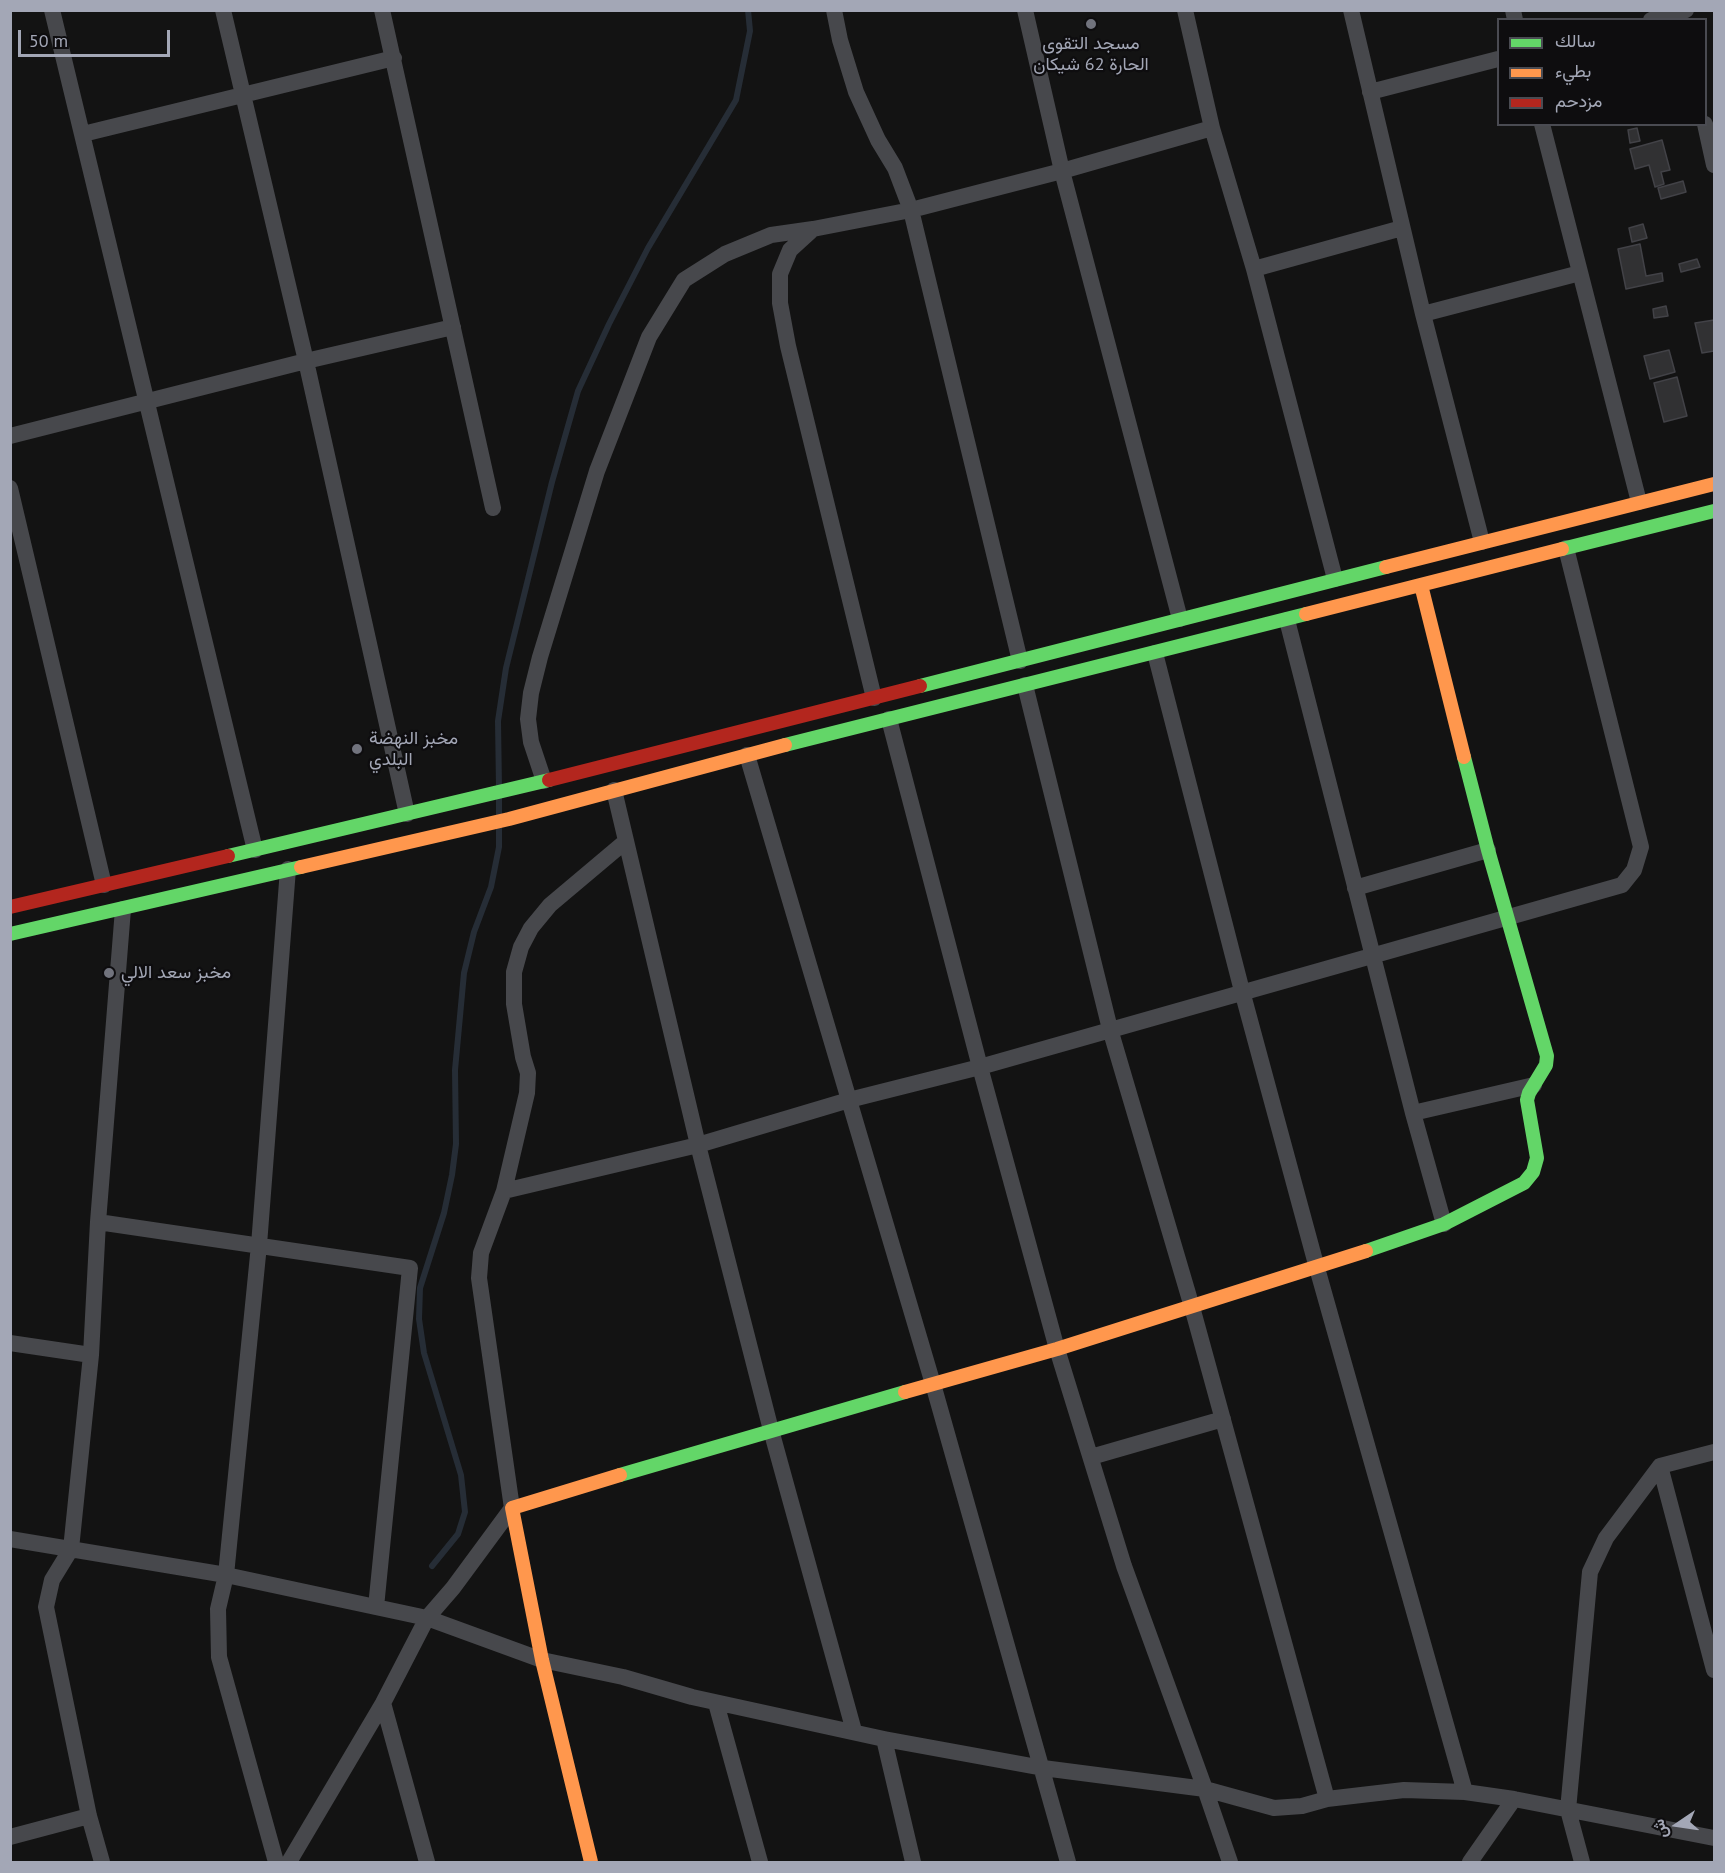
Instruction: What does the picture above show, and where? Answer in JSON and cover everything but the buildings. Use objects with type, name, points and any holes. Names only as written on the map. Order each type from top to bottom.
[{"type":"main road","points":[[10,907],[509,790],[747,731],[1180,618],[1714,484]]},
{"type":"main road","points":[[10,934],[508,819],[747,755],[1714,511]]},
{"type":"main road","points":[[591,1863],[542,1660],[512,1508],[771,1430],[1057,1349],[1317,1268],[1444,1224],[1524,1183],[1533,1172],[1537,1158],[1527,1101],[1529,1093],[1546,1065],[1547,1056],[1488,849],[1421,585]]},
{"type":"street","points":[[52,10],[255,850]]},
{"type":"street","points":[[223,10],[306,361],[407,814]]},
{"type":"street","points":[[382,10],[493,508]]},
{"type":"street","points":[[834,10],[840,40],[856,92],[878,140],[895,168],[911,210],[1020,661]]},
{"type":"street","points":[[1025,10],[1062,171],[1180,618]]},
{"type":"street","points":[[1185,10],[1212,128],[1254,269],[1335,579]]},
{"type":"street","points":[[1351,10],[1423,314],[1482,542]]},
{"type":"street","points":[[1659,18],[1680,13]]},
{"type":"street","points":[[83,134],[394,58]]},
{"type":"street","points":[[1370,92],[1497,59]]},
{"type":"street","points":[[1543,126],[1640,502]]},
{"type":"street","points":[[1705,126],[1714,165]]},
{"type":"street","points":[[544,781],[531,742],[528,719],[531,693],[540,657],[597,471],[649,337],[684,280],[725,254],[771,235],[911,210],[1062,171],[1212,128]]},
{"type":"street","points":[[1254,269],[1402,228]]},
{"type":"street","points":[[813,229],[790,250],[780,274],[780,303],[804,416],[874,698]]},
{"type":"street","points":[[1423,314],[1580,273]]},
{"type":"street","points":[[10,436],[306,361],[453,327]]},
{"type":"street","points":[[10,488],[104,885]]},
{"type":"street","points":[[504,1191],[698,1145],[849,1100],[980,1067],[1622,885],[1634,870],[1641,848],[1566,548]]},
{"type":"street","points":[[1287,620],[1413,1113],[1444,1224]]},
{"type":"street","points":[[1155,653],[1242,991],[1317,1268],[1465,1792]]},
{"type":"street","points":[[1024,685],[1110,1029],[1192,1306],[1327,1799]]},
{"type":"street","points":[[889,719],[1057,1349],[1124,1566],[1230,1863]]},
{"type":"street","points":[[747,755],[933,1384],[1068,1863]]},
{"type":"street","points":[[614,790],[698,1145],[771,1430],[854,1731]]},
{"type":"street","points":[[289,1863],[383,1703],[427,1618],[453,1588],[512,1508],[479,1278],[481,1253],[504,1191],[527,1093],[528,1073],[514,1004],[514,972],[521,947],[531,928],[549,905],[626,841]]},
{"type":"street","points":[[1355,888],[1488,849]]},
{"type":"street","points":[[276,1863],[219,1657],[218,1609],[226,1575],[259,1245],[288,869]]},
{"type":"street","points":[[102,1863],[89,1816],[46,1607],[52,1580],[71,1550],[91,1355],[123,909]]},
{"type":"street","points":[[1413,1113],[1534,1085]]},
{"type":"street","points":[[99,1222],[410,1268],[376,1607]]},
{"type":"street","points":[[10,1343],[91,1355]]},
{"type":"street","points":[[1091,1457],[1223,1419]]},
{"type":"street","points":[[1582,1863],[1568,1810],[1590,1572],[1606,1538],[1660,1466],[1714,1452]]},
{"type":"street","points":[[1660,1466],[1714,1670]]},
{"type":"street","points":[[10,1539],[226,1575],[427,1618],[542,1660],[623,1677],[716,1703],[884,1739],[1043,1768],[1205,1789],[1274,1808],[1302,1806],[1327,1799],[1404,1790],[1465,1792],[1514,1799],[1714,1838]]},
{"type":"street","points":[[383,1703],[427,1863]]},
{"type":"street","points":[[716,1703],[760,1863]]},
{"type":"street","points":[[884,1739],[913,1863]]},
{"type":"street","points":[[1470,1863],[1514,1799]]},
{"type":"street","points":[[10,1837],[89,1816]]},
{"type":"waterway","points":[[499,788],[498,721],[506,668],[552,482],[578,391],[648,248],[736,100],[750,31],[748,10]]},
{"type":"waterway","points":[[432,1566],[458,1534],[465,1512],[461,1475],[424,1353],[419,1319],[420,1288],[444,1213],[452,1175],[456,1144],[455,1070],[464,973],[474,932],[491,887],[499,847],[499,798]]},
{"type":"traffic: fast","points":[[1562,549],[1714,511]]},
{"type":"traffic: fast","points":[[920,686],[1386,567]]},
{"type":"traffic: fast","points":[[785,745],[1306,614]]},
{"type":"traffic: fast","points":[[1366,1251],[1444,1224],[1524,1183],[1533,1172],[1537,1158],[1527,1100],[1546,1065],[1547,1056],[1464,757]]},
{"type":"traffic: fast","points":[[228,856],[549,780]]},
{"type":"traffic: fast","points":[[10,934],[301,867]]},
{"type":"traffic: fast","points":[[620,1475],[905,1392]]},
{"type":"traffic: slow","points":[[1386,567],[1714,484]]},
{"type":"traffic: slow","points":[[1306,614],[1562,549]]},
{"type":"traffic: slow","points":[[1421,585],[1464,757]]},
{"type":"traffic: slow","points":[[301,867],[509,819],[785,745]]},
{"type":"traffic: slow","points":[[905,1392],[1057,1349],[1366,1251]]},
{"type":"traffic: slow","points":[[591,1862],[542,1660],[512,1508],[620,1475]]},
{"type":"traffic: jam","points":[[549,780],[920,686]]},
{"type":"traffic: jam","points":[[10,907],[228,856]]},
{"type":"place","name":"مسجد التقوى الحارة 62 شيكان","points":[[1091,24]]},
{"type":"place","name":"مخبز النهضة البلدي","points":[[357,749]]},
{"type":"place","name":"مخبز سعد الالي","points":[[109,973]]}]
